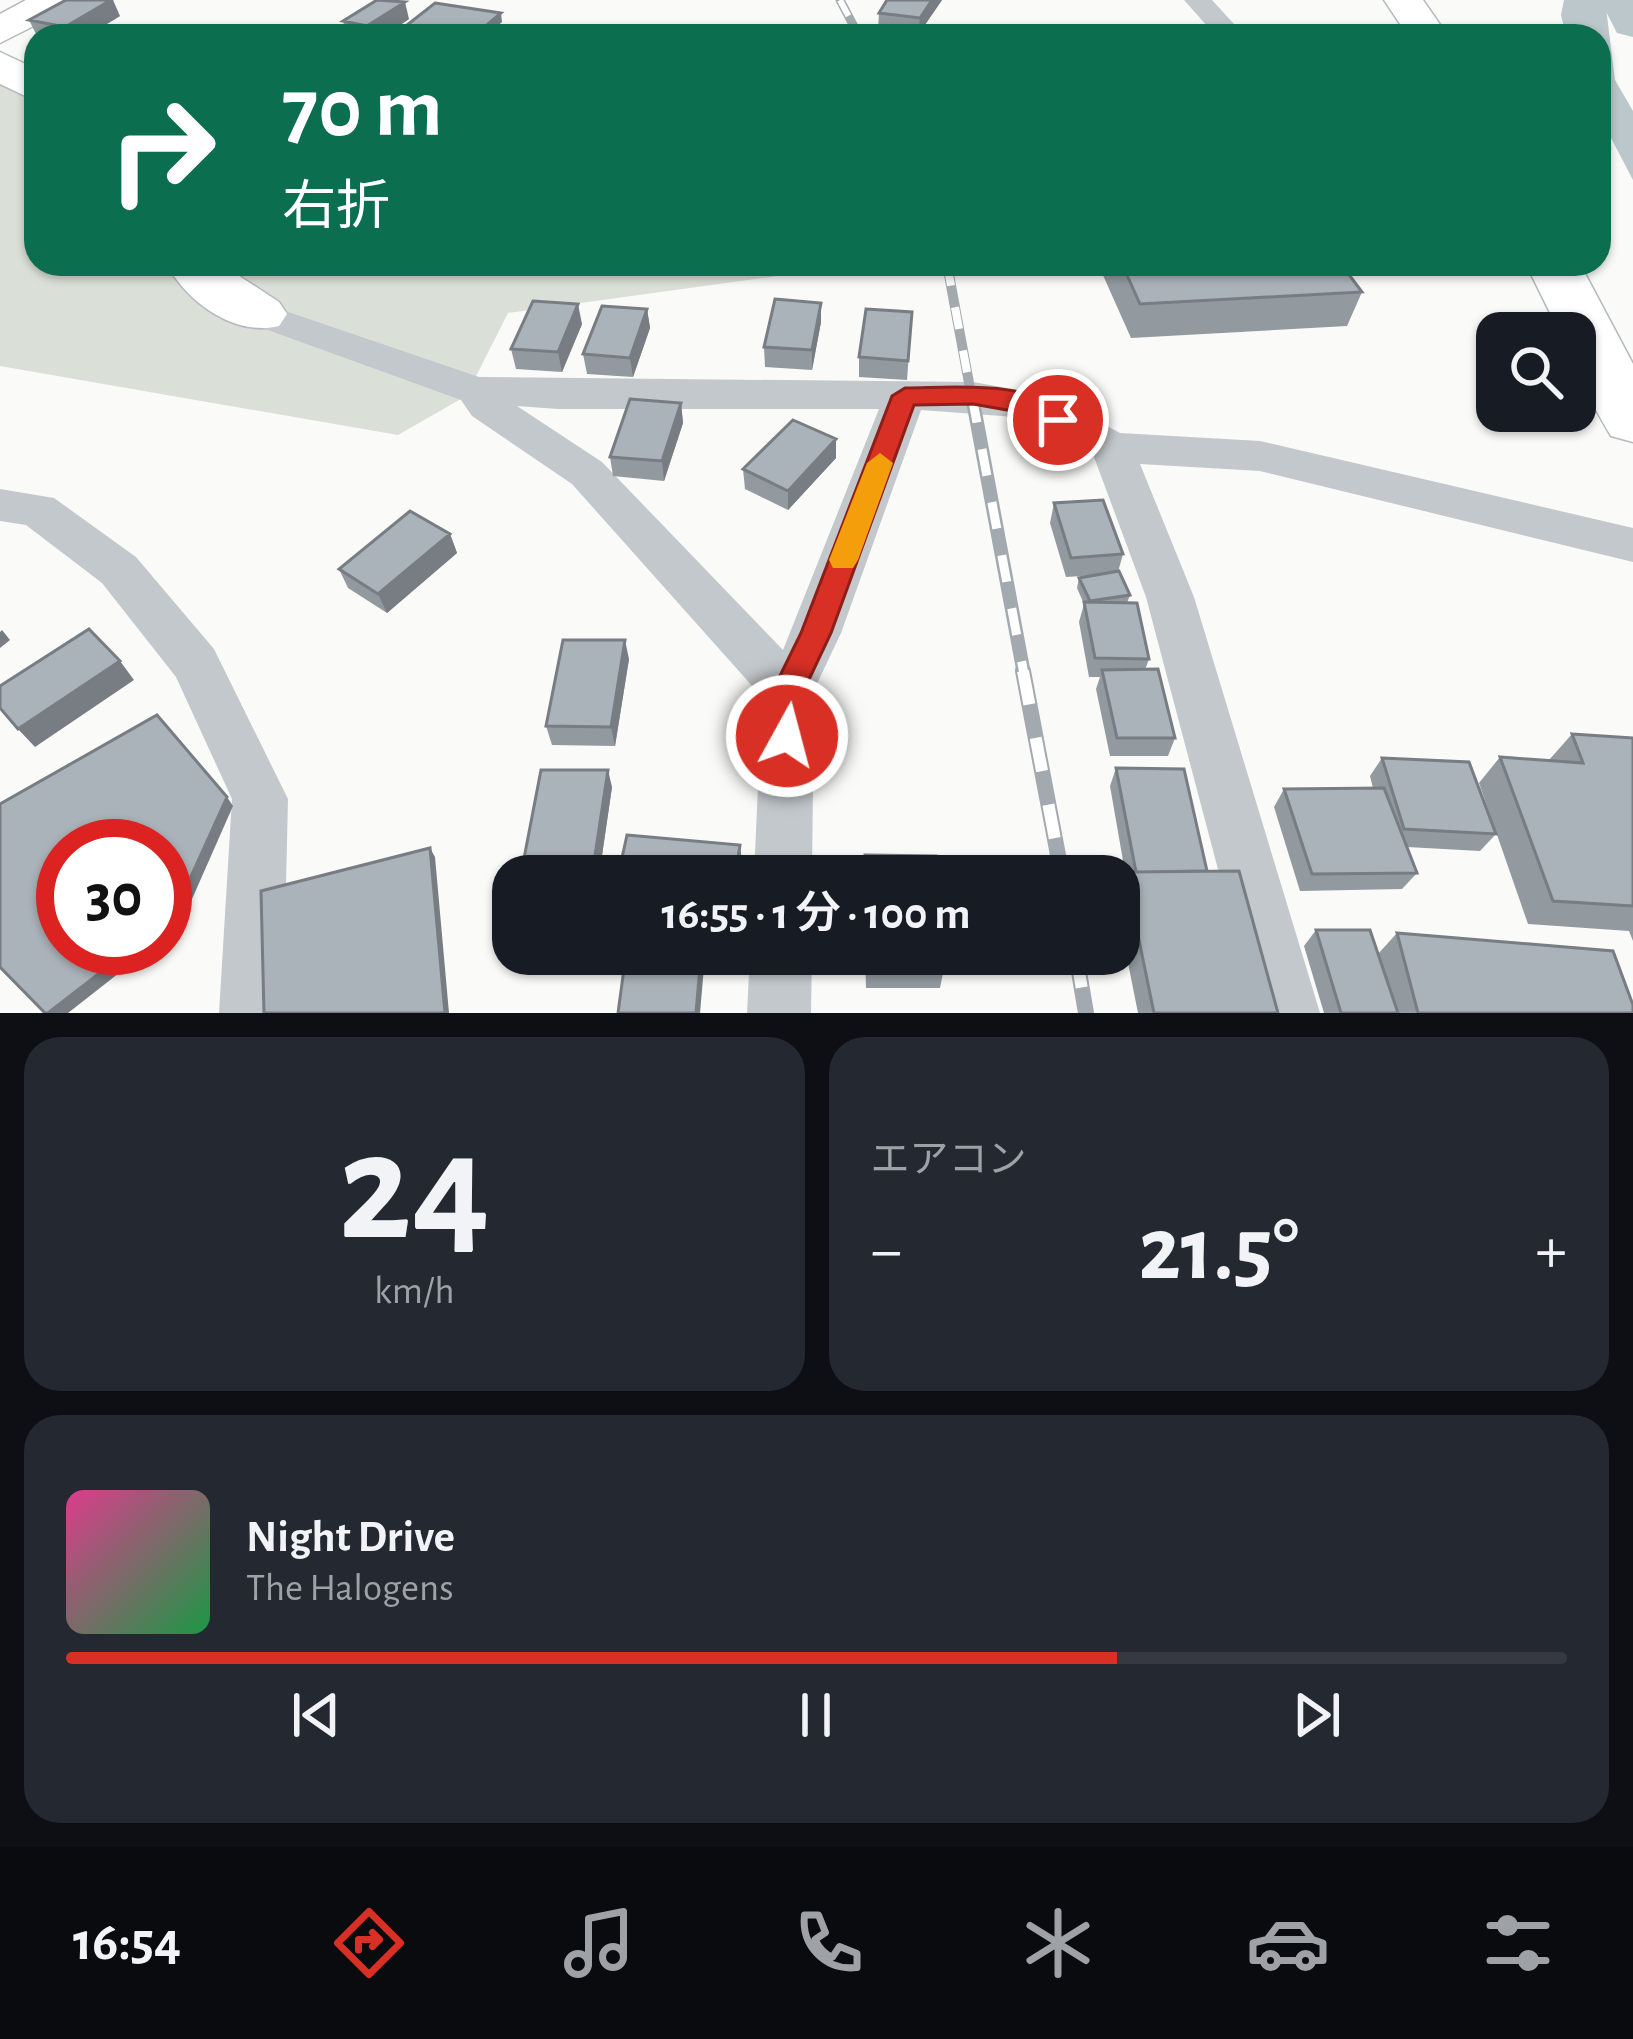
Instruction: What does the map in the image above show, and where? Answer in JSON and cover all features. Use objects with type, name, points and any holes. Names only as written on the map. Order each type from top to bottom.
[{"type":"main road","points":[[0,31],[55,0]]},
{"type":"main road","points":[[201,276],[259,314]]},
{"type":"main road","points":[[1559,276],[1633,421]]},
{"type":"street","points":[[1197,0],[1220,24]]},
{"type":"street","points":[[259,314],[382,352],[475,389],[558,395],[973,396],[1037,406],[1112,448],[1260,456],[1633,545]]},
{"type":"street","points":[[475,389],[487,406],[587,472],[788,690]]},
{"type":"street","points":[[784,855],[788,690],[816,633],[905,396]]},
{"type":"street","points":[[1112,448],[1170,596],[1288,1013]]},
{"type":"street","points":[[0,505],[38,510],[119,570],[196,664],[260,799],[251,1013]]},
{"type":"street","points":[[779,1013],[780,975]]},
{"type":"shaded area","points":[[1564,0],[1605,0],[1608,24],[1563,24]]},
{"type":"shaded area","points":[[1611,48],[1615,80],[1633,111],[1633,180],[1611,138]]},
{"type":"shaded area","points":[[0,61],[24,67],[24,276],[778,276],[508,313],[466,396],[398,435],[0,366]]},
{"type":"building","points":[[66,0],[111,0],[70,24],[29,20]]},
{"type":"building","points":[[377,0],[405,2],[370,24],[343,21]]},
{"type":"building","points":[[887,0],[932,0],[920,18],[879,13]]},
{"type":"building","points":[[435,3],[501,13],[488,24],[408,24]]},
{"type":"building","points":[[1127,276],[1350,276],[1362,292],[1140,304]]},
{"type":"building","points":[[775,299],[821,303],[812,350],[764,347]]},
{"type":"building","points":[[533,301],[578,304],[558,352],[511,349]]},
{"type":"building","points":[[602,306],[647,309],[630,358],[583,354]]},
{"type":"building","points":[[866,309],[912,312],[908,361],[859,357]]},
{"type":"building","points":[[630,399],[681,403],[662,461],[610,457]]},
{"type":"building","points":[[793,420],[836,439],[788,491],[743,469]]},
{"type":"building","points":[[1103,500],[1123,554],[1071,558],[1054,503]]},
{"type":"building","points":[[410,511],[450,534],[378,594],[339,569]]},
{"type":"building","points":[[1119,571],[1130,595],[1090,601],[1079,578]]},
{"type":"building","points":[[1084,602],[1137,603],[1149,659],[1095,658]]},
{"type":"building","points":[[89,629],[120,661],[18,729],[0,708],[0,686]]},
{"type":"building","points":[[563,640],[625,640],[611,727],[546,726]]},
{"type":"building","points":[[1158,669],[1175,738],[1117,738],[1102,670]]},
{"type":"building","points":[[157,715],[227,797],[192,874],[192,819],[36,819],[36,975],[97,975],[48,1013],[0,967],[0,804]]},
{"type":"building","points":[[1572,734],[1633,738],[1633,906],[1553,901],[1500,757],[1583,763]]},
{"type":"building","points":[[1382,758],[1469,762],[1496,834],[1404,829]]},
{"type":"building","points":[[1116,768],[1184,769],[1207,871],[1140,872],[1140,855],[1133,855]]},
{"type":"building","points":[[541,770],[608,770],[595,855],[525,855]]},
{"type":"building","points":[[1384,788],[1417,873],[1312,874],[1284,789]]},
{"type":"building","points":[[627,835],[740,845],[738,855],[623,855]]},
{"type":"building","points":[[430,848],[445,1013],[264,1013],[261,891]]},
{"type":"building","points":[[1239,871],[1278,1013],[1154,1013],[1140,945],[1140,872]]},
{"type":"building","points":[[1316,930],[1370,930],[1398,1013],[1341,1013]]},
{"type":"building","points":[[1397,933],[1613,951],[1633,1013],[1418,1013]]},
{"type":"building","points":[[623,975],[699,975],[696,1013],[618,1013]]},
{"type":"waterway","points":[[1622,0],[1633,23]]},
{"type":"railway","points":[[840,0],[853,24]]},
{"type":"railway","points":[[949,276],[972,399]]},
{"type":"railway","points":[[972,396],[1024,674]]},
{"type":"railway","points":[[1023,671],[1058,855]]},
{"type":"railway","points":[[1080,975],[1086,1013]]},
{"type":"slow traffic","points":[[843,560],[880,463]]},
{"type":"route","points":[[787,736],[788,690],[816,633],[905,396],[973,396],[1037,406],[1058,420]]}]
